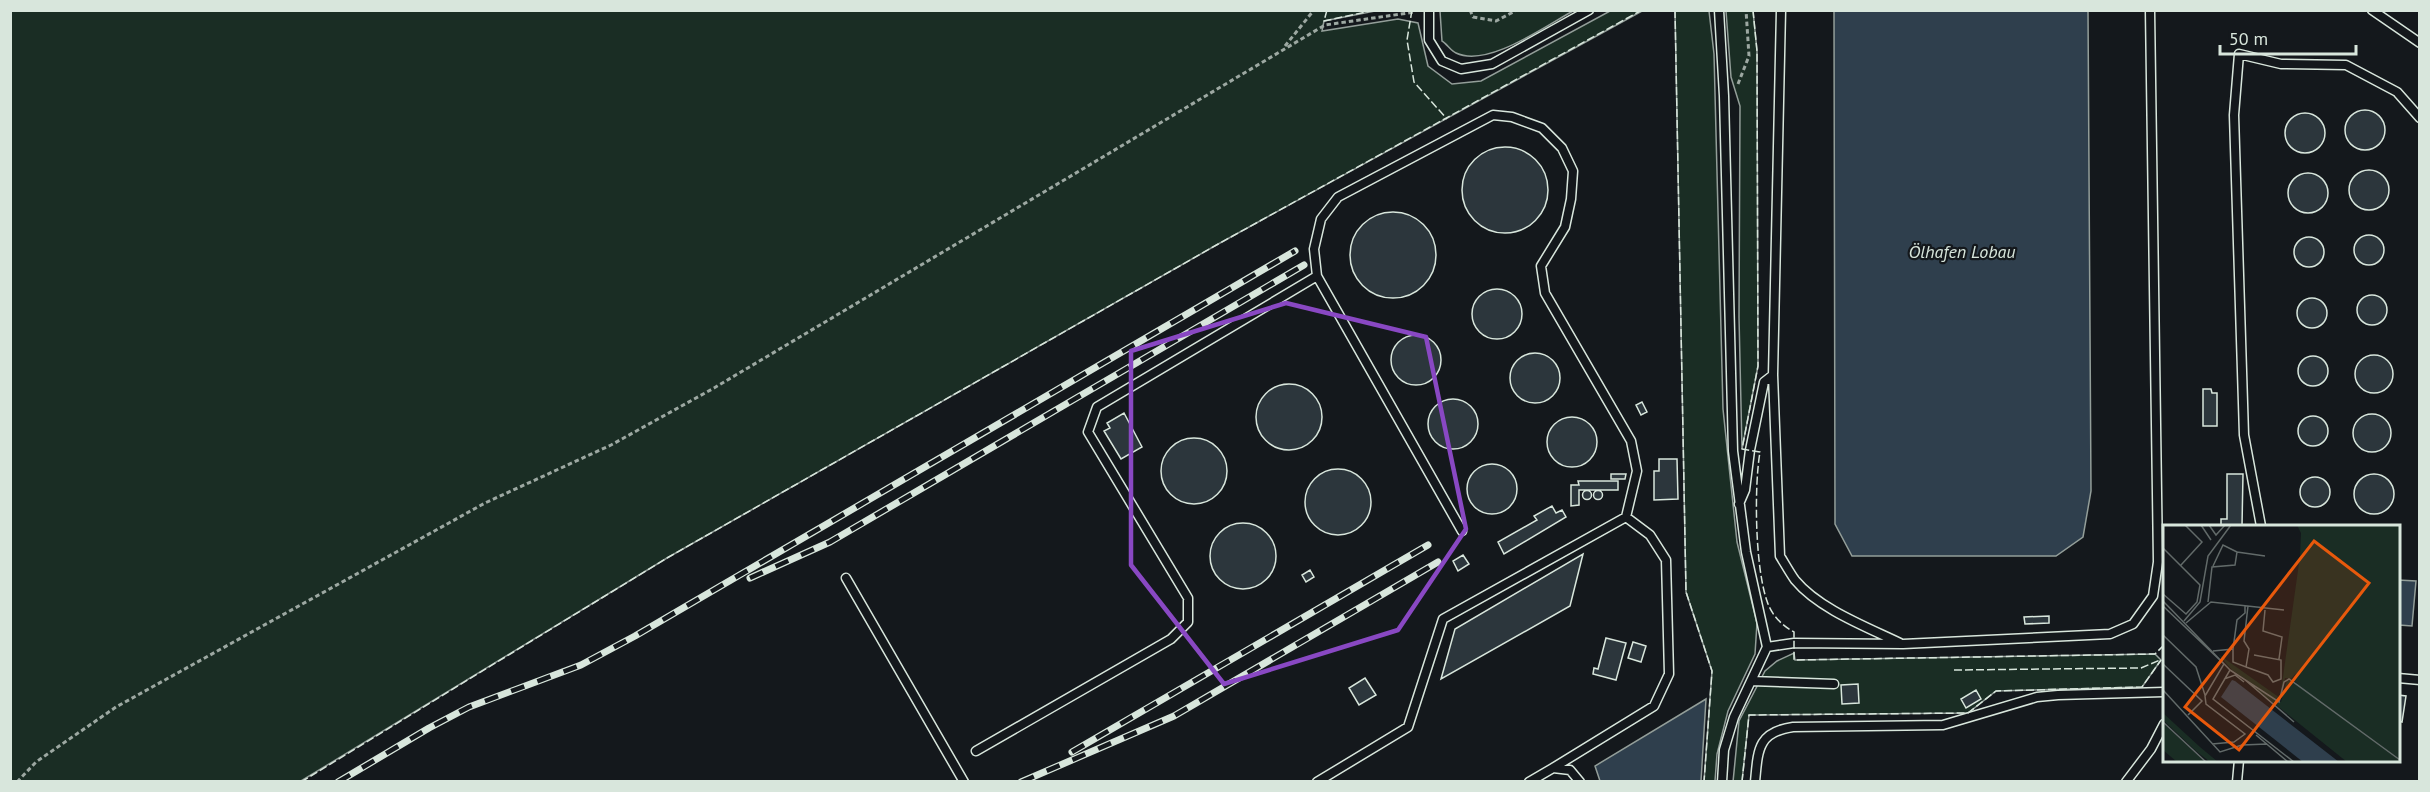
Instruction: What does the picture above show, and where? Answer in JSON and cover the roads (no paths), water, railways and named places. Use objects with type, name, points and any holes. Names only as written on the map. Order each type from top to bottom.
[{"type":"lane","points":[[1429,13],[1429,40],[1442,61],[1461,69],[1492,64],[1589,10]]},
{"type":"lane","points":[[1719,10],[1724,96],[1732,419],[1739,504],[1746,552],[1767,647],[1734,717],[1724,750],[1722,782]]},
{"type":"lane","points":[[1781,10],[1773,375],[1780,556],[1795,580],[1810,595],[1857,623],[1903,644]]},
{"type":"lane","points":[[1767,647],[1794,643],[1903,644],[2110,634],[2133,624],[2153,596],[2158,562],[2150,10]]},
{"type":"lane","points":[[2372,10],[2420,43]]},
{"type":"lane","points":[[2261,525],[2244,435],[2234,115],[2240,54],[2281,64],[2346,65],[2397,92],[2420,118]]},
{"type":"lane","points":[[1317,782],[1408,727],[1443,619],[1626,517],[1637,471],[1630,441],[1545,293],[1540,266],[1565,227],[1571,199],[1573,171],[1562,148],[1542,128],[1512,117],[1493,115],[1338,197],[1321,219],[1314,249],[1317,276],[1462,531]]},
{"type":"lane","points":[[976,751],[1172,639],[1188,622],[1188,598],[1088,432],[1097,407],[1317,276]]},
{"type":"lane","points":[[1739,504],[1745,490],[1750,450],[1764,382],[1773,375]]},
{"type":"lane","points":[[1529,782],[1654,706],[1670,674],[1666,560],[1650,535],[1626,517]]},
{"type":"lane","points":[[846,578],[964,782]]},
{"type":"lane","points":[[2400,678],[2420,680]]},
{"type":"lane","points":[[1751,681],[1834,684]]},
{"type":"lane","points":[[1755,782],[1762,743],[1769,734],[1777,730],[1943,725],[2037,697],[2163,692]]},
{"type":"lane","points":[[2126,782],[2151,749],[2163,726]]},
{"type":"lane","points":[[2237,782],[2239,762]]},
{"type":"lane","points":[[1553,768],[1570,770],[1580,782]]},
{"type":"water","name":"Ölhafen Lobau","points":[[1834,11],[2088,11],[2091,491],[2083,537],[2056,556],[1852,556],[1835,524]]},
{"type":"water","points":[[2400,580],[2416,581],[2412,626],[2400,625]]},
{"type":"water","points":[[1706,699],[1701,781],[1600,781],[1595,766]]},
{"type":"railway","points":[[338,782],[469,707],[581,665],[635,636],[1295,251]]},
{"type":"railway","points":[[750,578],[830,542],[1304,265]]},
{"type":"railway","points":[[1072,752],[1428,545]]},
{"type":"railway","points":[[1021,782],[1174,716],[1438,562]]}]
